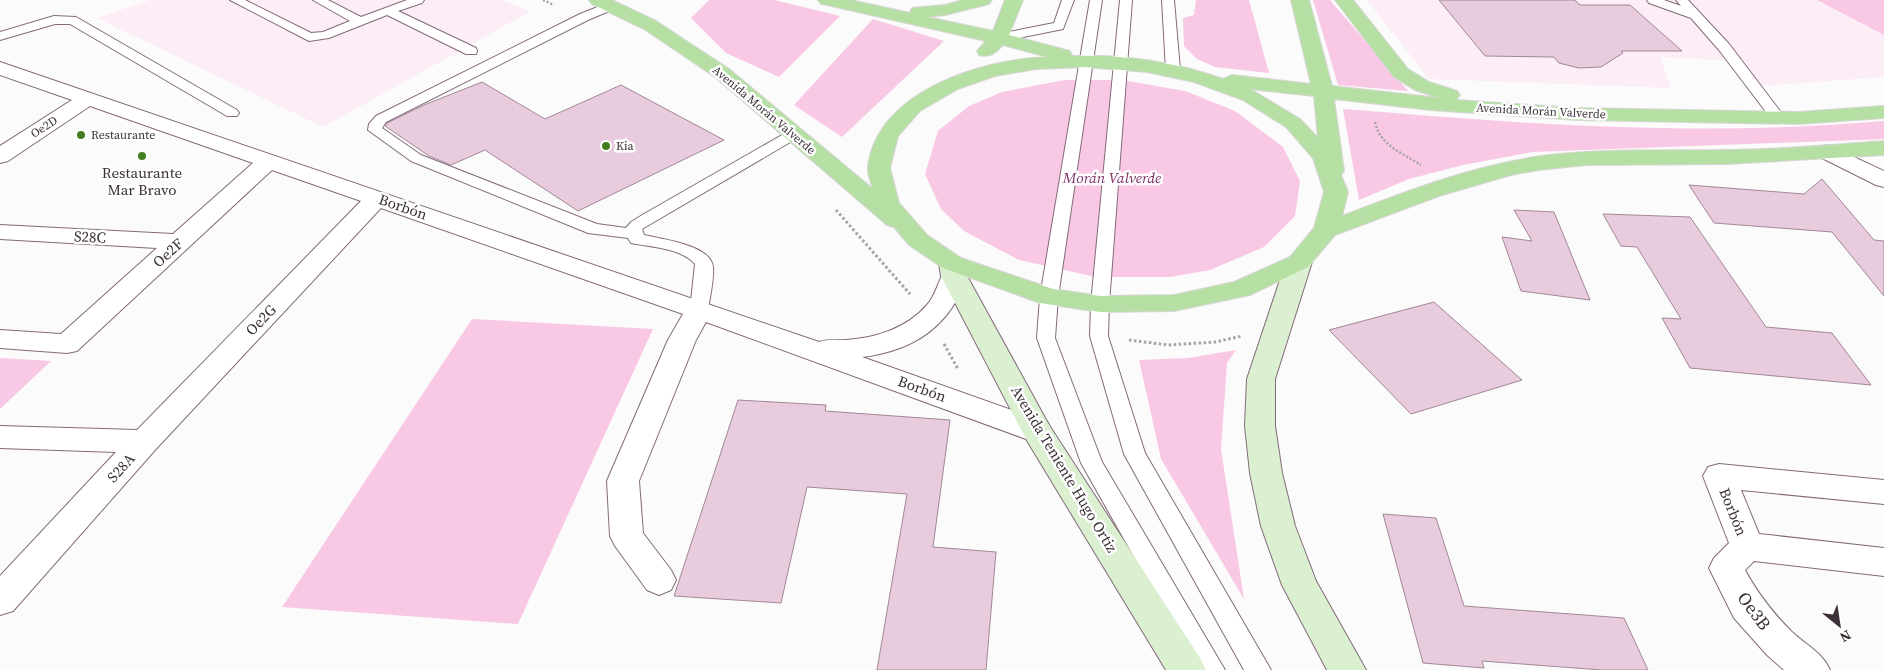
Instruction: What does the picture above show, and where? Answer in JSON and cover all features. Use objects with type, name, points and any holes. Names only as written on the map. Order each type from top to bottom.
[{"type":"main road","points":[[827,0],[999,38],[1086,61]]},
{"type":"main road","points":[[881,12],[914,13],[945,10],[984,0]]},
{"type":"main road","points":[[950,85],[999,38],[1014,0]]},
{"type":"main road","points":[[1300,0],[1323,91],[1336,192],[1326,230],[1299,262],[1260,379],[1260,426],[1266,473],[1278,526],[1300,585],[1347,670]]},
{"type":"main road","points":[[1344,0],[1401,73],[1422,86],[1487,108]]},
{"type":"main road","name":"Avenida Morán Valverde","points":[[604,3],[650,25],[722,73],[918,240]]},
{"type":"main road","points":[[1299,262],[1241,289],[1174,303],[1100,304],[1049,297],[953,269],[918,240],[888,204],[879,168],[888,135],[913,107],[950,85],[991,71],[1036,63],[1121,62],[1173,70],[1199,77],[1250,96],[1293,123],[1323,156],[1336,192]]},
{"type":"main road","name":"Avenida Morán Valverde","points":[[1199,77],[1372,97],[1487,108],[1578,114],[1778,118],[1884,112]]},
{"type":"main road","points":[[1326,230],[1447,185],[1540,163],[1631,156],[1724,157],[1884,148]]},
{"type":"main road","name":"Avenida Teniente Hugo Ortiz","points":[[953,269],[1037,431],[1187,670]]},
{"type":"street","name":"Borbón","points":[[0,68],[806,347],[1037,431]]},
{"type":"street","name":"Oe2D","points":[[0,156],[88,98]]},
{"type":"street","points":[[1828,152],[1884,180]]},
{"type":"street","name":"Oe2F","points":[[0,339],[67,344],[268,161]]},
{"type":"street","name":"Oe2G","points":[[144,442],[377,198]]},
{"type":"street","name":"S28C","points":[[0,232],[180,242]]},
{"type":"street","name":"Borbón","points":[[806,347],[834,350],[862,347],[880,343],[912,331],[931,318],[944,305],[952,291],[953,269]]},
{"type":"street","points":[[659,580],[627,536],[623,481],[682,340],[699,310]]},
{"type":"street","name":"S28A","points":[[0,437],[144,442]]},
{"type":"street","name":"S28A","points":[[0,600],[144,442]]},
{"type":"street","name":"Borbón","points":[[1884,492],[1719,476],[1747,546],[1884,562]]},
{"type":"street","name":"Oe3B","points":[[1747,546],[1726,568],[1747,607],[1780,644],[1811,670]]},
{"type":"lane","points":[[236,0],[309,36],[325,35],[418,0]]},
{"type":"lane","points":[[319,0],[360,21]]},
{"type":"lane","points":[[999,38],[1059,26],[1068,0]]},
{"type":"lane","points":[[1096,0],[1049,297],[1046,338],[1092,463],[1212,670]]},
{"type":"lane","points":[[1126,0],[1100,304],[1099,336],[1135,454],[1258,670]]},
{"type":"lane","points":[[1168,0],[1173,70]]},
{"type":"lane","points":[[1653,0],[1697,16]]},
{"type":"lane","points":[[1682,0],[1724,47],[1778,118]]},
{"type":"lane","points":[[604,3],[584,17],[377,122],[375,130],[416,158],[585,226],[594,229],[634,234]]},
{"type":"lane","points":[[388,11],[472,51]]},
{"type":"lane","points":[[0,36],[49,21],[72,20],[232,113]]},
{"type":"lane","points":[[634,234],[637,225],[794,134]]},
{"type":"lane","points":[[634,234],[637,239],[691,252],[701,258],[705,264],[699,310]]},
{"type":"path","points":[[543,0],[584,17]]},
{"type":"path","points":[[1372,97],[1376,132],[1386,144],[1413,159],[1447,185]]},
{"type":"path","points":[[832,206],[931,318],[980,411]]},
{"type":"shaded area","points":[[150,0],[502,0],[531,11],[323,127],[97,18]]},
{"type":"shaded area","points":[[1367,0],[1884,0],[1884,77],[1759,86],[1733,61],[1660,57],[1671,88],[1429,79]]},
{"type":"green space","points":[[709,0],[774,0],[840,16],[779,77],[726,53],[691,18]]},
{"type":"green space","points":[[1196,0],[1249,0],[1269,73],[1215,67],[1197,59],[1184,46],[1183,18],[1194,15]]},
{"type":"green space","points":[[1313,0],[1330,0],[1408,91],[1338,85]]},
{"type":"green space","points":[[1817,0],[1884,0],[1884,35]]},
{"type":"green space","points":[[873,19],[944,41],[842,137],[794,105]]},
{"type":"green space","name":"Morán Valverde","points":[[1065,80],[1122,80],[1185,91],[1235,111],[1283,147],[1300,181],[1295,216],[1264,247],[1210,270],[1170,277],[1096,277],[1019,260],[964,231],[941,209],[925,174],[938,131],[969,106],[1002,92]]},
{"type":"green space","points":[[1343,109],[1581,126],[1689,129],[1800,126],[1884,121],[1884,139],[1532,152],[1463,165],[1409,179],[1359,200]]},
{"type":"green space","points":[[472,319],[653,329],[518,624],[282,607]]},
{"type":"green space","points":[[1236,350],[1227,363],[1221,449],[1244,599],[1161,459],[1139,360],[1188,358]]},
{"type":"green space","points":[[0,358],[51,361],[0,409]]},
{"type":"building","points":[[1439,0],[1575,0],[1580,5],[1630,5],[1682,51],[1621,51],[1623,53],[1601,67],[1579,68],[1559,63],[1554,57],[1485,56]]},
{"type":"building","name":"Kia","points":[[482,82],[545,119],[621,85],[724,140],[578,211],[485,150],[451,165],[429,156],[385,126],[387,123],[424,105]]},
{"type":"building","points":[[1822,179],[1874,240],[1884,241],[1884,296],[1832,232],[1714,223],[1689,185],[1804,194]]},
{"type":"building","points":[[1514,210],[1554,212],[1590,300],[1521,291],[1502,237],[1532,241]]},
{"type":"building","points":[[1603,214],[1690,217],[1766,327],[1832,333],[1871,385],[1690,368],[1662,318],[1681,319],[1637,247],[1621,246]]},
{"type":"building","points":[[1434,302],[1522,380],[1411,414],[1329,330]]},
{"type":"building","points":[[738,400],[826,405],[825,411],[950,420],[933,547],[996,552],[986,670],[877,670],[907,494],[807,487],[781,603],[674,596]]},
{"type":"building","points":[[1383,514],[1436,518],[1464,606],[1624,618],[1648,670],[1602,670],[1482,661],[1484,668],[1423,663]]},
{"type":"place","name":"Restaurante","points":[[81,135]]},
{"type":"place","name":"Kia","points":[[606,146]]},
{"type":"place","name":"Restaurante Mar Bravo","points":[[142,156]]}]
